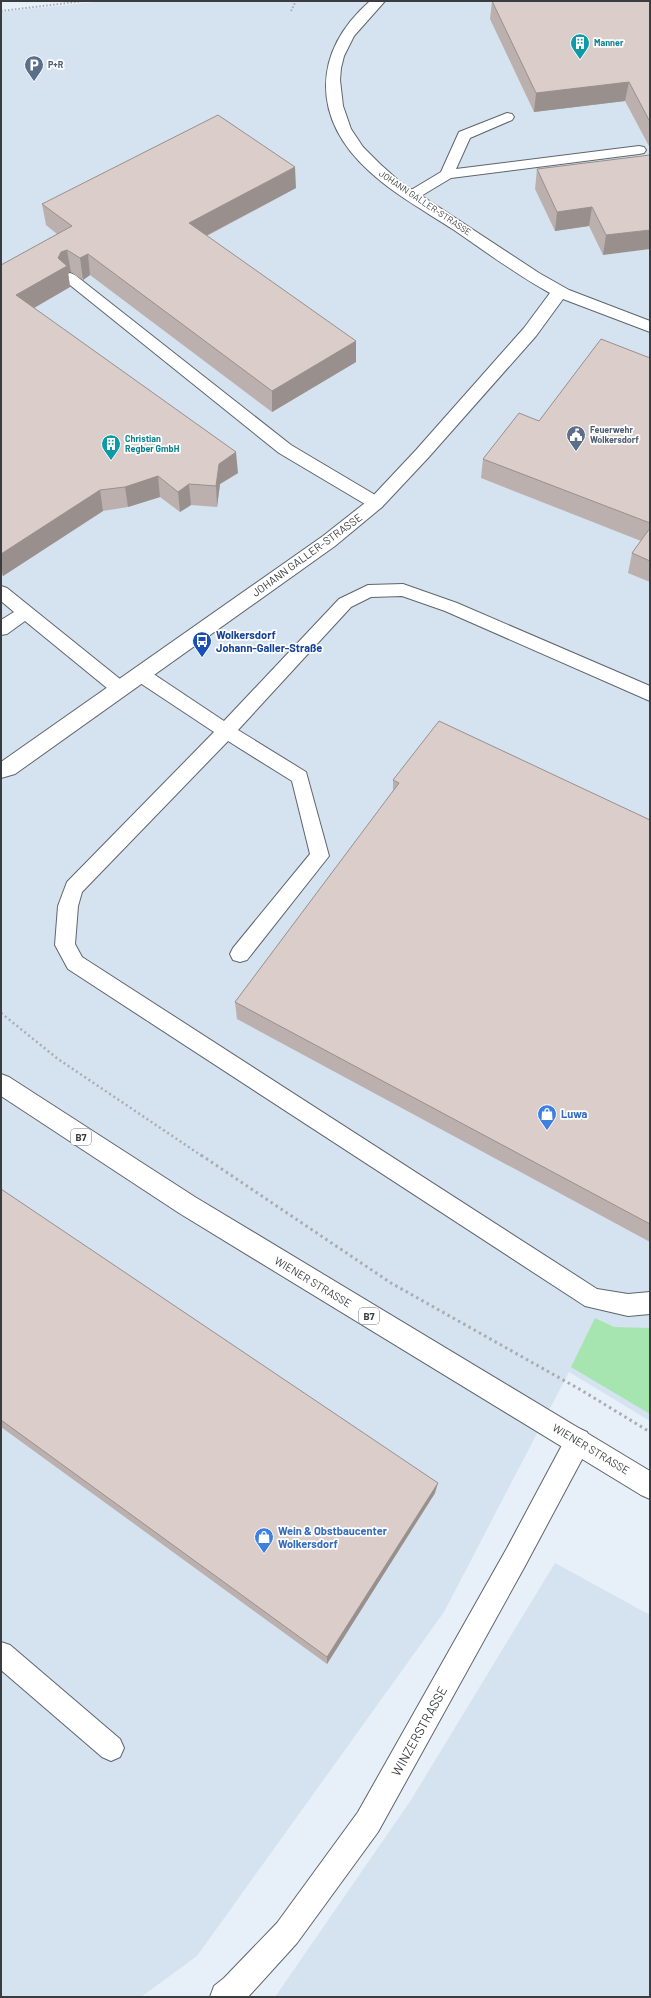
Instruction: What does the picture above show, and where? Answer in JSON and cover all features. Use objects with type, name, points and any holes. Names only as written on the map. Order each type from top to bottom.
[{"type":"street","name":"JOHANN GALLER-STRASSE","points":[[378,1],[364,13],[347,33],[338,53],[333,73],[333,101],[335,112],[358,152],[380,174],[411,196],[560,292],[650,327]]},
{"type":"street","name":"JOHANN GALLER-STRASSE","points":[[3,772],[119,688],[329,541],[376,503],[422,454],[530,332],[560,292]]},
{"type":"street","name":"WIENER STRASSE","points":[[1,1084],[187,1206],[578,1441],[650,1486]]},
{"type":"street","name":"WINZERSTRASSE","points":[[225,1997],[235,1989],[287,1933],[368,1822],[516,1557],[578,1441]]},
{"type":"lane","points":[[447,174],[464,135],[507,117]]},
{"type":"lane","points":[[411,196],[447,174],[639,150]]},
{"type":"lane","points":[[70,278],[285,449],[376,503]]},
{"type":"lane","points":[[650,694],[451,607],[403,590],[368,591],[345,603],[226,732],[74,888],[68,906],[65,945],[75,963],[593,1298],[628,1305],[650,1304]]},
{"type":"lane","points":[[1,592],[119,688]]},
{"type":"lane","points":[[1,629],[26,612]]},
{"type":"lane","points":[[140,674],[226,732],[300,778],[320,856],[240,954]]},
{"type":"lane","points":[[1,1654],[111,1748]]},
{"type":"path","points":[[1,11],[84,1]]},
{"type":"path","points":[[291,11],[296,1]]},
{"type":"path","points":[[1,1013],[58,1059],[391,1283],[581,1390],[650,1432]]},
{"type":"shaded area","points":[[104,1],[650,1],[650,1421],[569,1372],[444,1612],[197,1956],[141,1997],[1,1997],[1,12]]},
{"type":"shaded area","points":[[555,1563],[650,1615],[650,1997],[275,1997],[411,1800]]},
{"type":"green space","points":[[595,1318],[614,1327],[650,1328],[650,1414],[571,1367]]},
{"type":"building","name":"Manner","points":[[492,1],[650,1],[650,122],[629,82],[536,93]]},
{"type":"building","points":[[218,115],[295,167],[189,223],[356,341],[272,391],[88,254],[80,258],[67,250],[61,252],[58,258],[67,266],[16,295],[236,452],[219,464],[216,486],[189,484],[178,492],[158,476],[125,487],[100,490],[1,554],[1,265],[72,226],[42,204]]},
{"type":"building","points":[[650,155],[650,230],[606,235],[592,207],[557,212],[537,169]]},
{"type":"building","name":"Feuerwehr Wolkersdorf","points":[[601,339],[650,358],[650,523],[483,459],[519,413],[539,421]]},
{"type":"building","points":[[650,528],[650,561],[632,553]]},
{"type":"building","name":"Luwa","points":[[439,721],[650,820],[650,1224],[235,1002],[399,783],[393,780]]},
{"type":"building","points":[[1,1189],[438,1483],[327,1657],[1,1420]]},
{"type":"place","name":"Manner","points":[[580,60]]},
{"type":"place","name":"P+R","points":[[34,82]]},
{"type":"place","name":"Feuerwehr Wolkersdorf","points":[[576,452]]},
{"type":"place","name":"Christian Regber GmbH","points":[[111,461]]},
{"type":"place","name":"Wolkersdorf Johann-Galler-Straße","points":[[202,658]]},
{"type":"place","name":"Luwa","points":[[547,1131]]},
{"type":"place","name":"Wein & Obstbaucenter Wolkersdorf","points":[[264,1554]]}]
